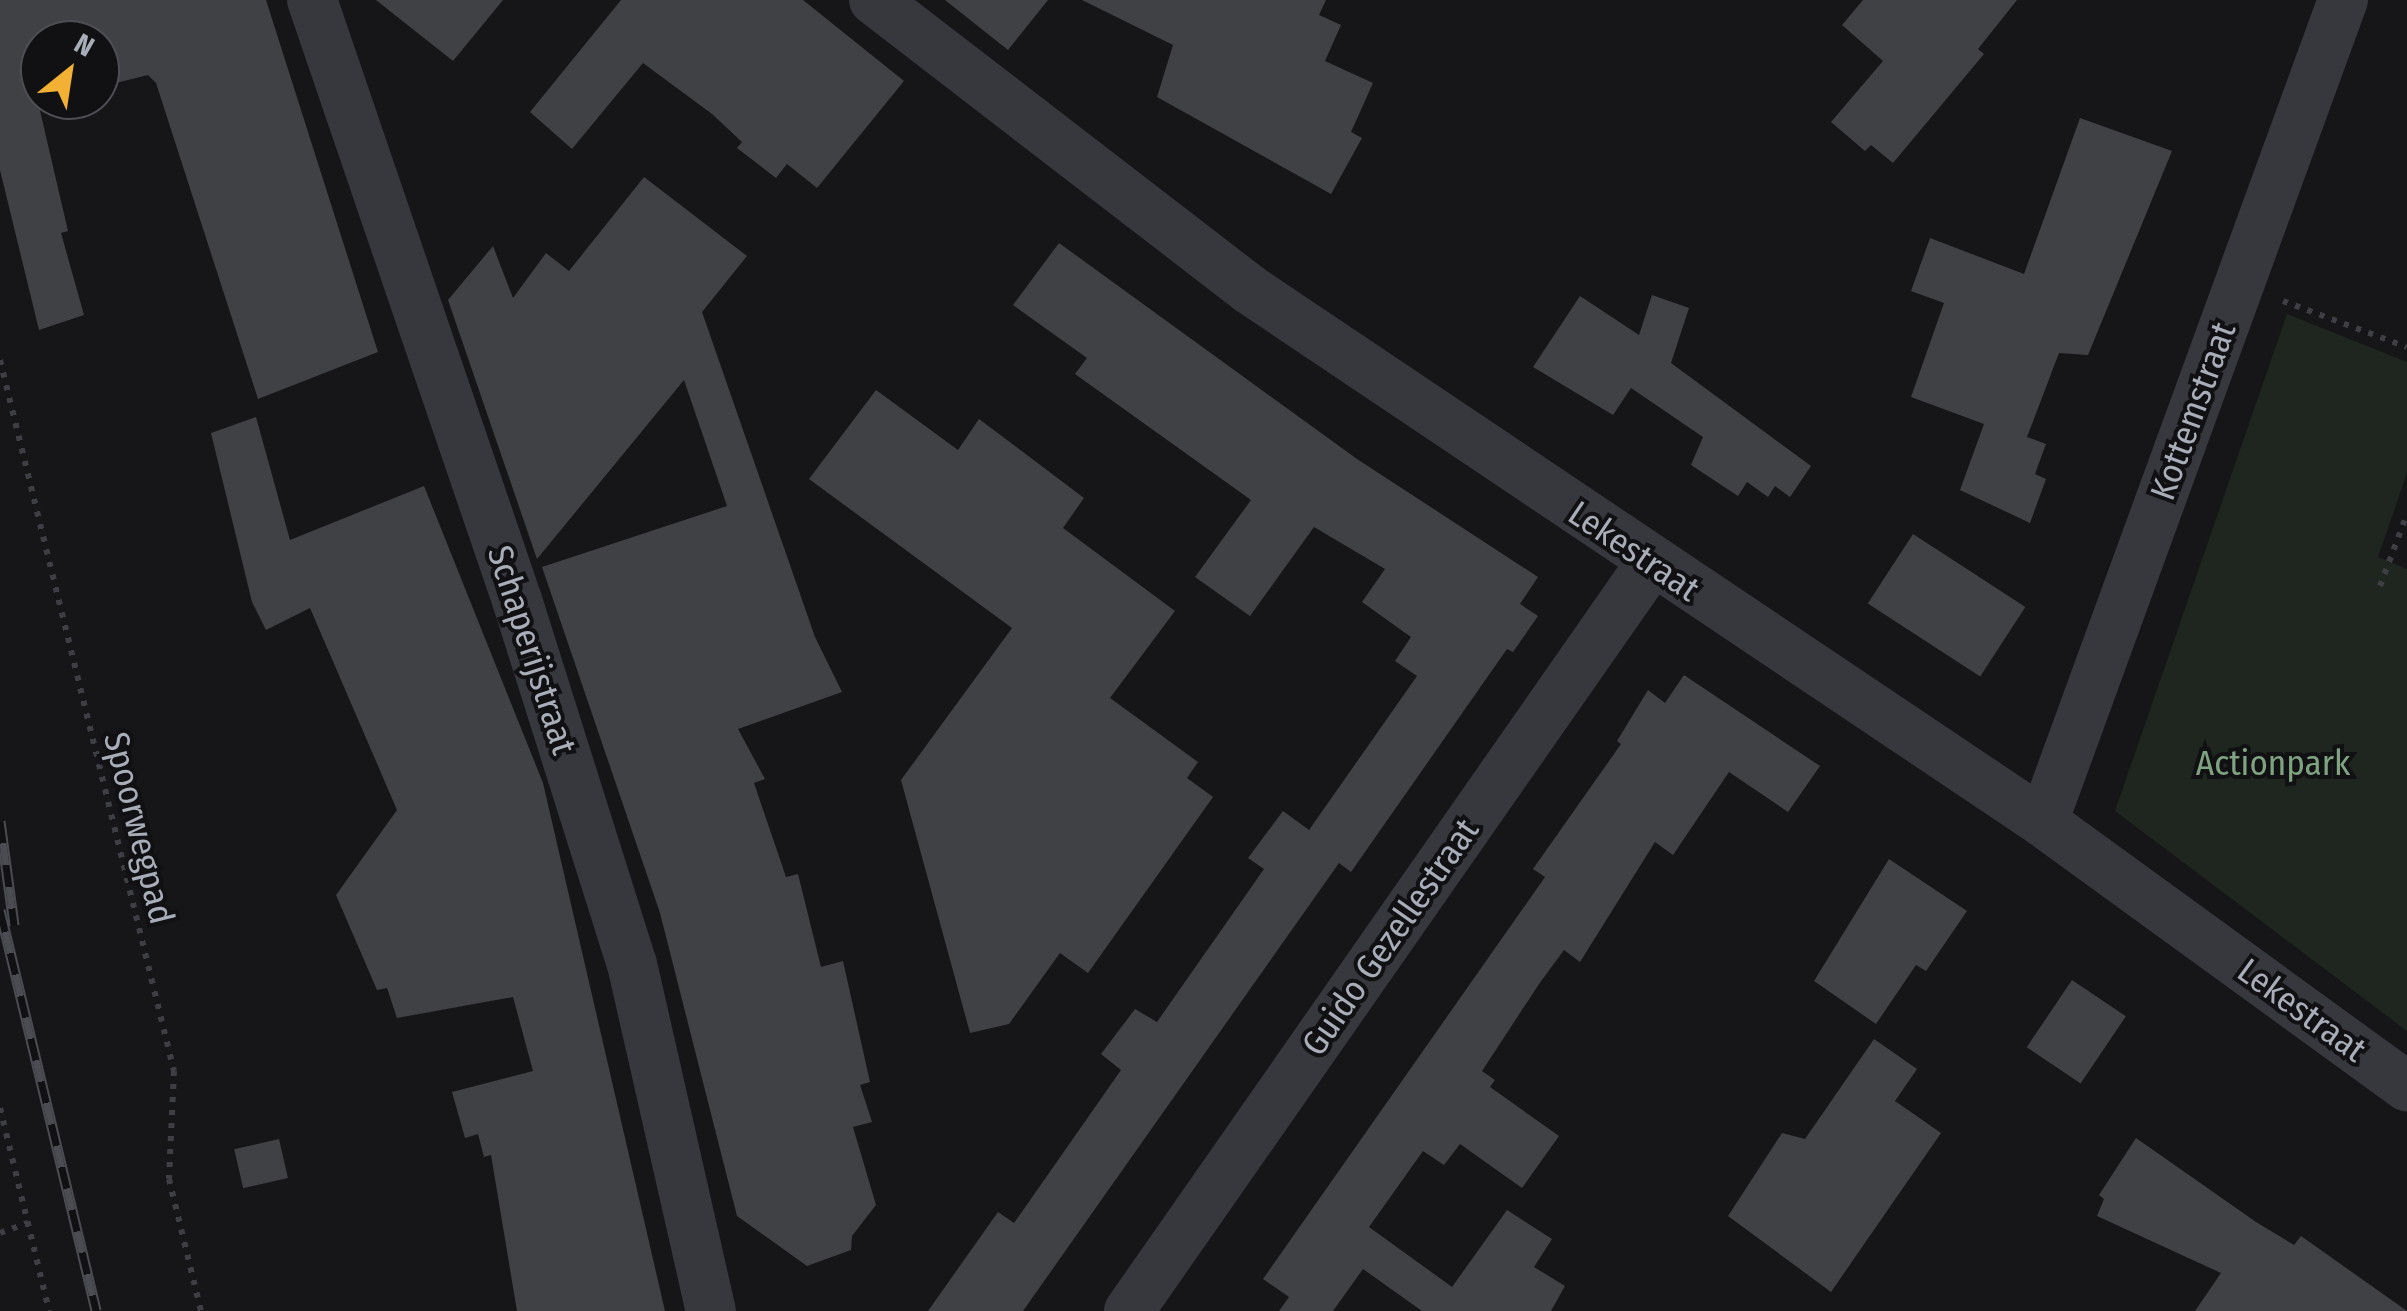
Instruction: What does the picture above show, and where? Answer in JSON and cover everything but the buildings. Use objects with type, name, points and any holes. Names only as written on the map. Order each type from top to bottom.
[{"type":"street","name":"Schaperijstraat","points":[[312,0],[516,600],[632,964],[711,1311]]},
{"type":"street","name":"Lekestraat","points":[[874,0],[1249,289],[1651,564],[2043,822],[2407,1086]]},
{"type":"street","name":"Kottemstraat","points":[[2043,822],[2343,0]]},
{"type":"street","name":"Guido Gezellestraat","points":[[1132,1310],[1651,564]]},
{"type":"path","points":[[2239,285],[2407,347]]},
{"type":"path","name":"Spoorwegpad","points":[[0,360],[174,1071],[169,1179],[201,1311]]},
{"type":"path","points":[[2380,586],[2407,514]]},
{"type":"path","points":[[0,1108],[50,1311]]},
{"type":"path","points":[[0,1233],[28,1223]]},
{"type":"green space","name":"Actionpark","points":[[2287,314],[2407,362],[2407,473],[2378,557],[2407,569],[2407,1031],[2115,811]]},
{"type":"railway","points":[[0,821],[14,925]]},
{"type":"railway","points":[[0,910],[96,1311]]}]
